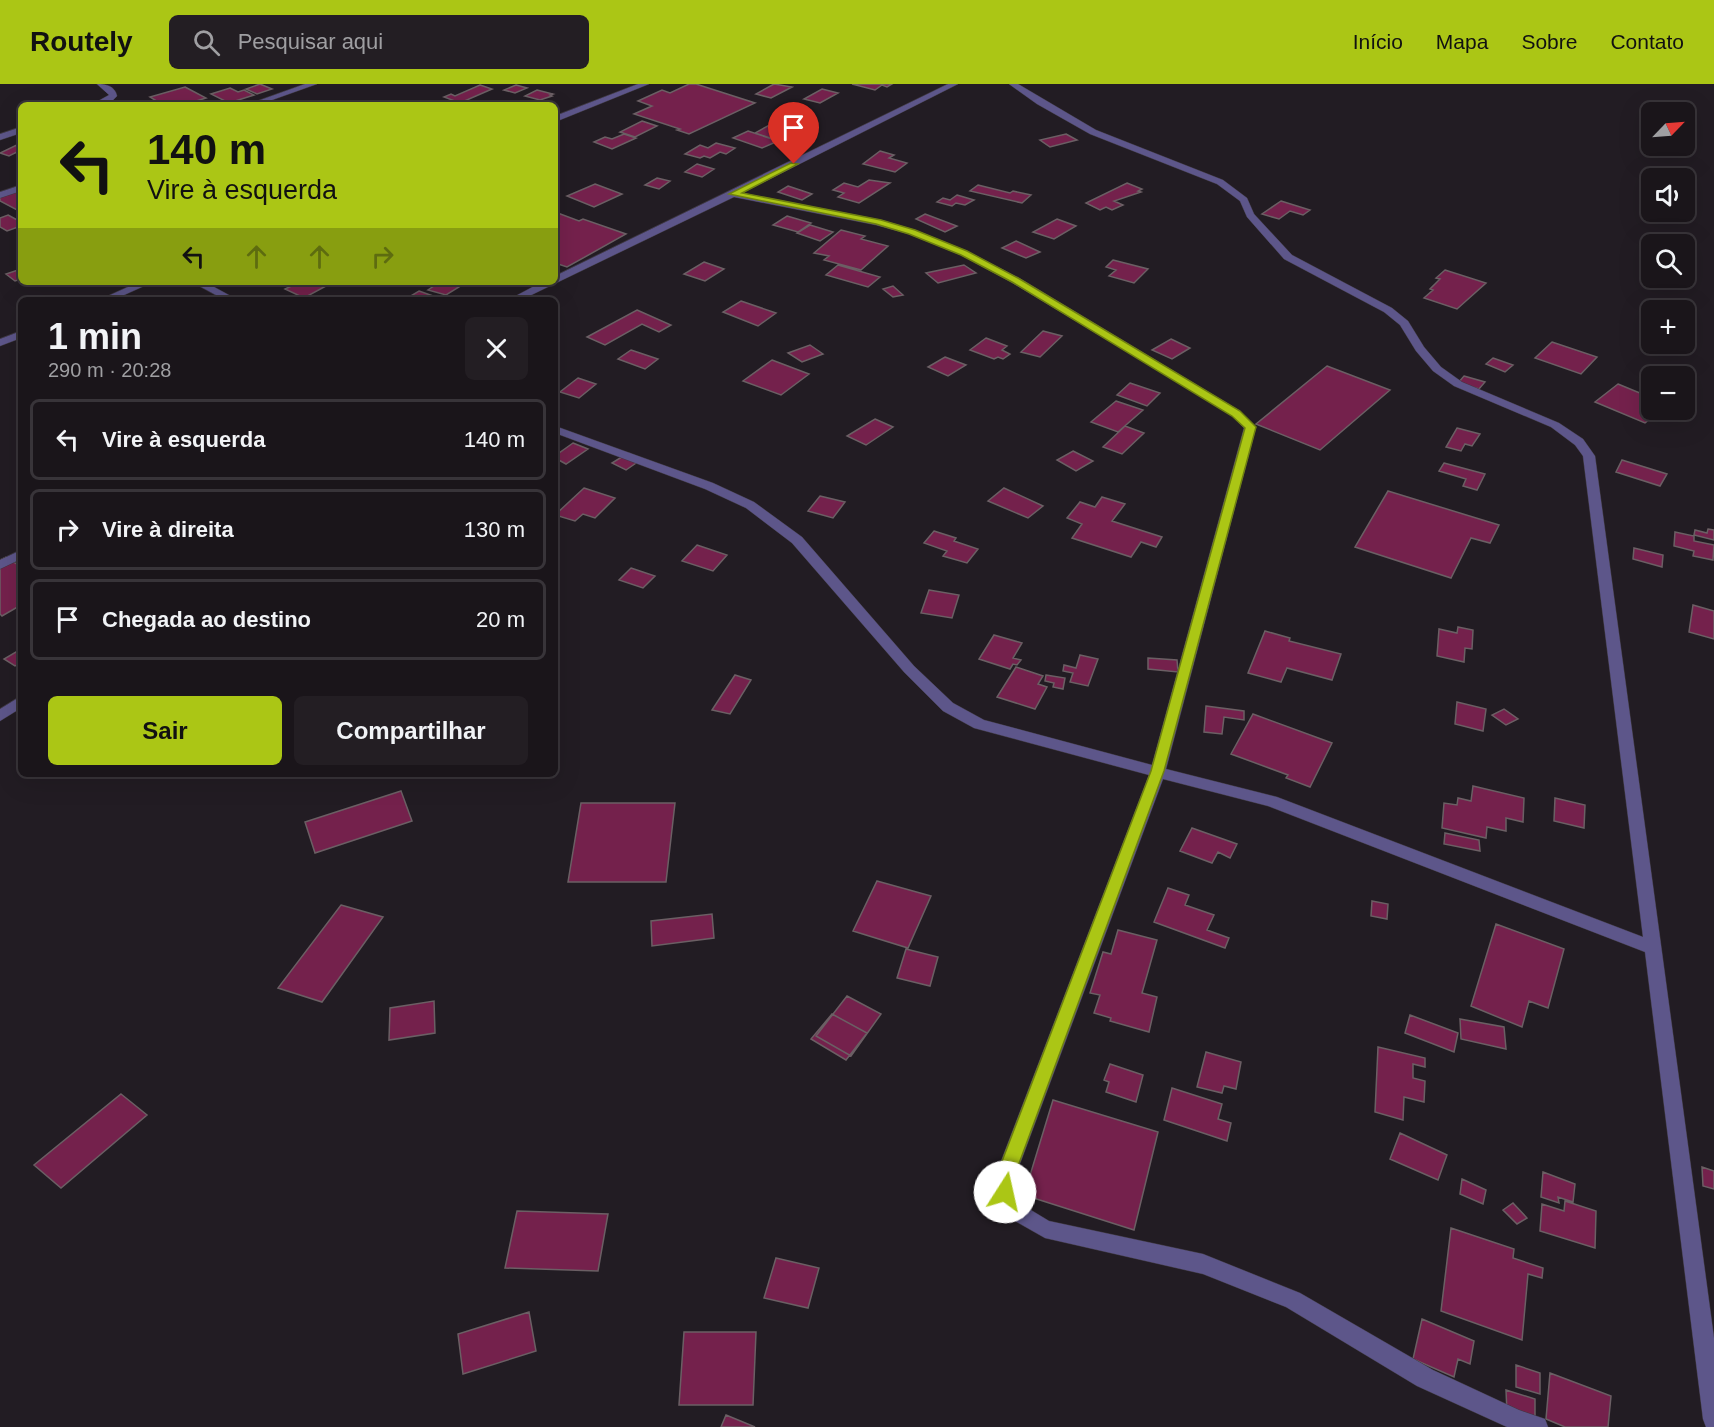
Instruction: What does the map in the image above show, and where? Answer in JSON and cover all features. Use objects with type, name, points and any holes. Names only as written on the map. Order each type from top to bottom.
[{"type":"street","points":[[101,84],[112,92],[113,96],[104,102]]},
{"type":"street","points":[[259,102],[313,84]]},
{"type":"street","points":[[558,118],[645,84]]},
{"type":"street","points":[[558,279],[954,84]]},
{"type":"street","points":[[1013,84],[1093,132],[1220,182],[1244,200],[1250,215],[1288,256],[1388,310],[1404,323],[1437,369],[1451,379],[1555,426],[1579,442],[1589,456],[1714,1419]]},
{"type":"street","points":[[0,137],[18,132]]},
{"type":"street","points":[[0,195],[18,189]]},
{"type":"street","points":[[733,194],[878,222],[912,232],[964,253],[1015,280],[1236,413],[1250,427],[1158,771],[1005,1177],[1006,1206],[1045,1229],[1203,1264],[1293,1300],[1425,1378],[1516,1420],[1537,1427]]},
{"type":"street","points":[[111,297],[141,285]]},
{"type":"street","points":[[203,285],[226,297]]},
{"type":"street","points":[[519,297],[544,285]]},
{"type":"street","points":[[0,343],[18,335]]},
{"type":"street","points":[[558,430],[709,486],[750,506],[797,540],[909,669],[948,707],[979,724],[1272,801],[1653,948]]},
{"type":"street","points":[[0,565],[18,556]]},
{"type":"street","points":[[0,716],[18,703]]},
{"type":"building","points":[[260,84],[272,89],[257,94],[246,89]]},
{"type":"building","points":[[689,84],[696,84],[755,103],[689,134],[634,114],[652,106],[638,101],[662,90],[670,93]]},
{"type":"building","points":[[774,84],[792,87],[771,98],[756,94]]},
{"type":"building","points":[[852,84],[892,84],[887,87],[882,85],[875,90]]},
{"type":"building","points":[[480,85],[492,89],[462,102],[444,97],[451,94],[455,96]]},
{"type":"building","points":[[516,85],[527,88],[515,93],[504,90]]},
{"type":"building","points":[[185,87],[206,98],[193,102],[158,102],[150,97]]},
{"type":"building","points":[[230,88],[238,92],[244,90],[254,95],[227,102],[211,94]]},
{"type":"building","points":[[822,89],[838,93],[820,103],[804,99]]},
{"type":"building","points":[[537,90],[553,94],[540,100],[525,96]]},
{"type":"building","points":[[784,113],[812,121],[803,127],[774,119]]},
{"type":"building","points":[[642,121],[657,126],[635,137],[620,132]]},
{"type":"building","points":[[775,122],[790,127],[784,129],[789,131],[784,134],[789,136],[773,139],[755,133]]},
{"type":"building","points":[[748,131],[778,141],[762,148],[733,138]]},
{"type":"building","points":[[624,134],[636,138],[612,149],[594,142],[605,137],[612,139]]},
{"type":"building","points":[[1066,134],[1077,140],[1050,147],[1040,140]]},
{"type":"building","points":[[716,143],[735,148],[726,154],[720,152],[710,158],[685,154],[700,145],[708,148]]},
{"type":"building","points":[[18,144],[18,152],[9,156],[0,153]]},
{"type":"building","points":[[880,151],[894,155],[889,158],[907,163],[895,172],[863,164]]},
{"type":"building","points":[[697,164],[714,169],[702,177],[685,172]]},
{"type":"building","points":[[657,178],[670,181],[659,189],[645,185]]},
{"type":"building","points":[[869,180],[890,183],[859,203],[838,197],[844,193],[833,190],[844,183],[858,187]]},
{"type":"building","points":[[1127,183],[1142,189],[1138,191],[1141,192],[1114,201],[1123,205],[1112,210],[1106,207],[1100,210],[1086,203]]},
{"type":"building","points":[[595,184],[622,194],[594,207],[567,196]]},
{"type":"building","points":[[978,185],[1010,193],[1013,191],[1031,195],[1022,203],[970,191]]},
{"type":"building","points":[[788,186],[812,194],[802,200],[778,192]]},
{"type":"building","points":[[18,187],[18,210],[0,201],[0,194]]},
{"type":"building","points":[[957,195],[974,200],[965,205],[956,203],[952,206],[937,202],[943,198],[950,200]]},
{"type":"building","points":[[1281,201],[1310,210],[1303,215],[1290,211],[1279,219],[1262,214]]},
{"type":"building","points":[[558,213],[626,234],[567,267],[558,264]]},
{"type":"building","points":[[925,214],[957,226],[945,232],[916,219]]},
{"type":"building","points":[[8,215],[18,220],[18,227],[7,231],[0,227],[0,218]]},
{"type":"building","points":[[787,216],[811,223],[798,232],[773,225]]},
{"type":"building","points":[[1057,219],[1076,226],[1054,239],[1033,232]]},
{"type":"building","points":[[810,225],[833,232],[820,241],[797,233]]},
{"type":"building","points":[[841,230],[865,236],[861,239],[888,246],[861,270],[824,260],[829,256],[814,253]]},
{"type":"building","points":[[1016,241],[1040,252],[1026,258],[1002,248]]},
{"type":"building","points":[[1113,260],[1148,269],[1134,283],[1109,276],[1116,270],[1106,267]]},
{"type":"building","points":[[704,262],[724,269],[705,281],[684,274]]},
{"type":"building","points":[[838,265],[880,277],[868,287],[826,275]]},
{"type":"building","points":[[964,265],[976,273],[938,283],[926,273]]},
{"type":"building","points":[[18,270],[18,280],[15,281],[6,274]]},
{"type":"building","points":[[1445,270],[1486,283],[1457,309],[1424,298],[1440,279],[1436,278]]},
{"type":"building","points":[[294,285],[326,286],[306,297],[285,289]]},
{"type":"building","points":[[436,285],[459,287],[446,295],[428,290]]},
{"type":"building","points":[[893,286],[903,295],[893,297],[883,289]]},
{"type":"building","points":[[419,291],[433,296],[431,297],[409,297]]},
{"type":"building","points":[[741,301],[776,313],[758,326],[723,312]]},
{"type":"building","points":[[637,310],[671,325],[659,332],[642,324],[605,345],[587,337]]},
{"type":"building","points":[[1043,331],[1062,336],[1040,357],[1021,352]]},
{"type":"building","points":[[986,338],[1007,346],[1002,350],[1010,354],[1003,359],[998,357],[994,359],[970,350]]},
{"type":"building","points":[[1171,339],[1190,348],[1172,359],[1152,350]]},
{"type":"building","points":[[1552,342],[1597,357],[1581,374],[1535,358]]},
{"type":"building","points":[[810,345],[823,354],[802,362],[788,353]]},
{"type":"building","points":[[631,350],[658,359],[645,369],[618,359]]},
{"type":"building","points":[[945,357],[966,365],[948,376],[928,367]]},
{"type":"building","points":[[1493,358],[1513,365],[1505,372],[1486,364]]},
{"type":"building","points":[[772,360],[809,374],[781,395],[743,381]]},
{"type":"building","points":[[1327,366],[1390,390],[1320,450],[1256,424]]},
{"type":"building","points":[[1464,376],[1485,382],[1479,389],[1458,383]]},
{"type":"building","points":[[578,378],[596,384],[579,398],[560,392]]},
{"type":"building","points":[[1130,383],[1160,393],[1147,406],[1117,395]]},
{"type":"building","points":[[1618,384],[1641,393],[1641,420],[1649,420],[1645,423],[1595,402]]},
{"type":"building","points":[[1116,401],[1143,410],[1118,432],[1091,422]]},
{"type":"building","points":[[875,419],[893,427],[866,445],[847,436]]},
{"type":"building","points":[[1125,426],[1144,433],[1122,454],[1103,447]]},
{"type":"building","points":[[1457,428],[1480,434],[1472,446],[1465,444],[1461,451],[1446,447]]},
{"type":"building","points":[[573,443],[588,449],[566,464],[558,460],[558,454]]},
{"type":"building","points":[[1073,451],[1093,461],[1076,471],[1057,460]]},
{"type":"building","points":[[628,453],[642,459],[626,470],[612,463]]},
{"type":"building","points":[[1622,460],[1667,474],[1660,486],[1616,472]]},
{"type":"building","points":[[1444,463],[1485,474],[1477,490],[1463,486],[1466,479],[1439,471]]},
{"type":"building","points":[[584,488],[615,498],[595,518],[583,514],[575,521],[558,516],[558,512]]},
{"type":"building","points":[[1004,488],[1043,506],[1028,518],[988,501]]},
{"type":"building","points":[[1388,491],[1499,525],[1490,543],[1471,538],[1451,578],[1355,547]]},
{"type":"building","points":[[820,496],[845,502],[833,518],[808,511]]},
{"type":"building","points":[[1102,497],[1125,504],[1112,521],[1162,537],[1156,547],[1141,542],[1131,557],[1072,538],[1082,524],[1067,518],[1080,502],[1095,507]]},
{"type":"building","points":[[1708,529],[1714,530],[1714,540],[1694,535],[1695,530],[1707,533]]},
{"type":"building","points":[[934,531],[956,538],[954,541],[978,549],[967,563],[943,556],[947,551],[924,543]]},
{"type":"building","points":[[1675,532],[1694,536],[1694,541],[1714,545],[1713,560],[1693,556],[1694,551],[1674,546]]},
{"type":"building","points":[[697,545],[727,555],[713,571],[682,561]]},
{"type":"building","points":[[1634,548],[1663,555],[1662,567],[1633,559]]},
{"type":"building","points":[[6,557],[18,565],[18,607],[2,616],[0,614],[0,560]]},
{"type":"building","points":[[631,568],[655,576],[643,588],[619,580]]},
{"type":"building","points":[[929,590],[959,595],[952,618],[921,613]]},
{"type":"building","points":[[1693,605],[1714,611],[1714,639],[1689,632]]},
{"type":"building","points":[[1458,627],[1473,630],[1472,649],[1465,648],[1464,662],[1437,656],[1439,629],[1457,633]]},
{"type":"building","points":[[1265,631],[1290,638],[1289,641],[1341,654],[1332,680],[1287,668],[1281,682],[1248,673]]},
{"type":"building","points":[[994,635],[1022,643],[1013,658],[1021,660],[1017,665],[1013,664],[1010,669],[979,659]]},
{"type":"building","points":[[18,651],[18,664],[15,666],[4,659]]},
{"type":"building","points":[[1080,655],[1098,659],[1088,686],[1070,682],[1073,673],[1063,671],[1064,665],[1076,668]]},
{"type":"building","points":[[1148,658],[1177,660],[1178,672],[1148,669]]},
{"type":"building","points":[[1016,667],[1043,676],[1038,684],[1047,687],[1035,709],[997,697]]},
{"type":"building","points":[[735,675],[751,680],[730,714],[712,710]]},
{"type":"building","points":[[1046,675],[1065,678],[1063,689],[1053,687],[1054,683],[1045,681]]},
{"type":"building","points":[[1457,702],[1486,709],[1483,731],[1455,724]]},
{"type":"building","points":[[1206,706],[1244,711],[1244,720],[1224,717],[1222,734],[1204,732]]},
{"type":"building","points":[[1504,709],[1518,719],[1506,725],[1492,715]]},
{"type":"building","points":[[1253,714],[1332,743],[1310,787],[1286,778],[1288,775],[1231,754]]},
{"type":"building","points":[[1473,786],[1524,798],[1523,822],[1506,818],[1506,831],[1487,827],[1486,838],[1442,828],[1444,803],[1457,805],[1458,798],[1471,801]]},
{"type":"building","points":[[401,791],[412,821],[315,853],[305,822]]},
{"type":"building","points":[[1555,798],[1585,805],[1584,828],[1554,821]]},
{"type":"building","points":[[581,803],[675,803],[666,882],[568,882]]},
{"type":"building","points":[[1192,828],[1237,844],[1230,858],[1218,852],[1212,863],[1180,851]]},
{"type":"building","points":[[1445,833],[1479,840],[1480,851],[1444,844]]},
{"type":"building","points":[[877,881],[931,896],[908,948],[853,931]]},
{"type":"building","points":[[1168,888],[1189,895],[1185,905],[1214,915],[1207,930],[1229,938],[1225,948],[1154,922]]},
{"type":"building","points":[[1372,901],[1388,904],[1387,919],[1371,916]]},
{"type":"building","points":[[341,905],[383,917],[322,1002],[278,988]]},
{"type":"building","points":[[712,914],[714,938],[652,946],[651,921]]},
{"type":"building","points":[[1496,924],[1564,949],[1548,1008],[1529,1001],[1522,1027],[1471,1006]]},
{"type":"building","points":[[1118,930],[1157,940],[1142,993],[1157,997],[1149,1032],[1110,1021],[1111,1018],[1094,1013],[1100,995],[1090,993],[1103,952],[1111,954]]},
{"type":"building","points":[[906,949],[938,957],[930,986],[897,978]]},
{"type":"building","points":[[847,996],[881,1014],[851,1056],[816,1036]]},
{"type":"building","points":[[434,1001],[435,1033],[389,1040],[390,1008]]},
{"type":"building","points":[[832,1014],[867,1033],[846,1060],[811,1039]]},
{"type":"building","points":[[1410,1015],[1458,1033],[1454,1052],[1405,1033]]},
{"type":"building","points":[[1460,1019],[1504,1027],[1506,1049],[1461,1039]]},
{"type":"building","points":[[1378,1047],[1425,1058],[1425,1067],[1413,1064],[1413,1078],[1425,1081],[1424,1102],[1404,1097],[1403,1120],[1375,1112]]},
{"type":"building","points":[[1206,1052],[1241,1062],[1236,1089],[1224,1086],[1222,1093],[1197,1087]]},
{"type":"building","points":[[1110,1064],[1143,1075],[1136,1102],[1106,1092],[1109,1082],[1104,1080]]},
{"type":"building","points":[[1172,1088],[1222,1104],[1218,1119],[1231,1123],[1227,1141],[1164,1120]]},
{"type":"building","points":[[121,1094],[147,1115],[61,1188],[34,1165]]},
{"type":"building","points":[[1053,1100],[1158,1132],[1134,1230],[1024,1195]]},
{"type":"building","points":[[1400,1133],[1447,1155],[1438,1180],[1390,1159]]},
{"type":"building","points":[[1702,1167],[1714,1171],[1714,1189],[1703,1186]]},
{"type":"building","points":[[1543,1172],[1575,1184],[1573,1202],[1558,1197],[1559,1203],[1541,1197]]},
{"type":"building","points":[[1462,1179],[1486,1190],[1483,1204],[1460,1194]]},
{"type":"building","points":[[1565,1201],[1596,1211],[1595,1248],[1540,1231],[1542,1204],[1564,1211]]},
{"type":"building","points":[[1513,1203],[1527,1218],[1517,1224],[1503,1210]]},
{"type":"building","points":[[517,1211],[608,1214],[598,1271],[505,1268]]},
{"type":"building","points":[[1451,1228],[1514,1249],[1513,1258],[1543,1268],[1542,1278],[1528,1274],[1522,1340],[1441,1311]]},
{"type":"building","points":[[776,1258],[819,1268],[808,1308],[764,1298]]},
{"type":"building","points":[[529,1312],[536,1351],[463,1374],[458,1334]]},
{"type":"building","points":[[1422,1319],[1474,1341],[1470,1364],[1458,1359],[1454,1377],[1413,1359]]},
{"type":"building","points":[[684,1332],[756,1332],[753,1405],[679,1405]]},
{"type":"building","points":[[1516,1365],[1540,1373],[1540,1394],[1516,1387]]},
{"type":"building","points":[[1550,1373],[1611,1396],[1608,1427],[1565,1427],[1546,1419]]},
{"type":"building","points":[[1506,1390],[1535,1399],[1535,1422],[1507,1413]]},
{"type":"building","points":[[726,1415],[755,1427],[721,1427]]},
{"type":"route","points":[[794,164],[733,194],[878,222],[912,232],[964,253],[1015,280],[1236,413],[1250,427],[1249,439],[1158,771],[1005,1177],[1005,1192]]}]
